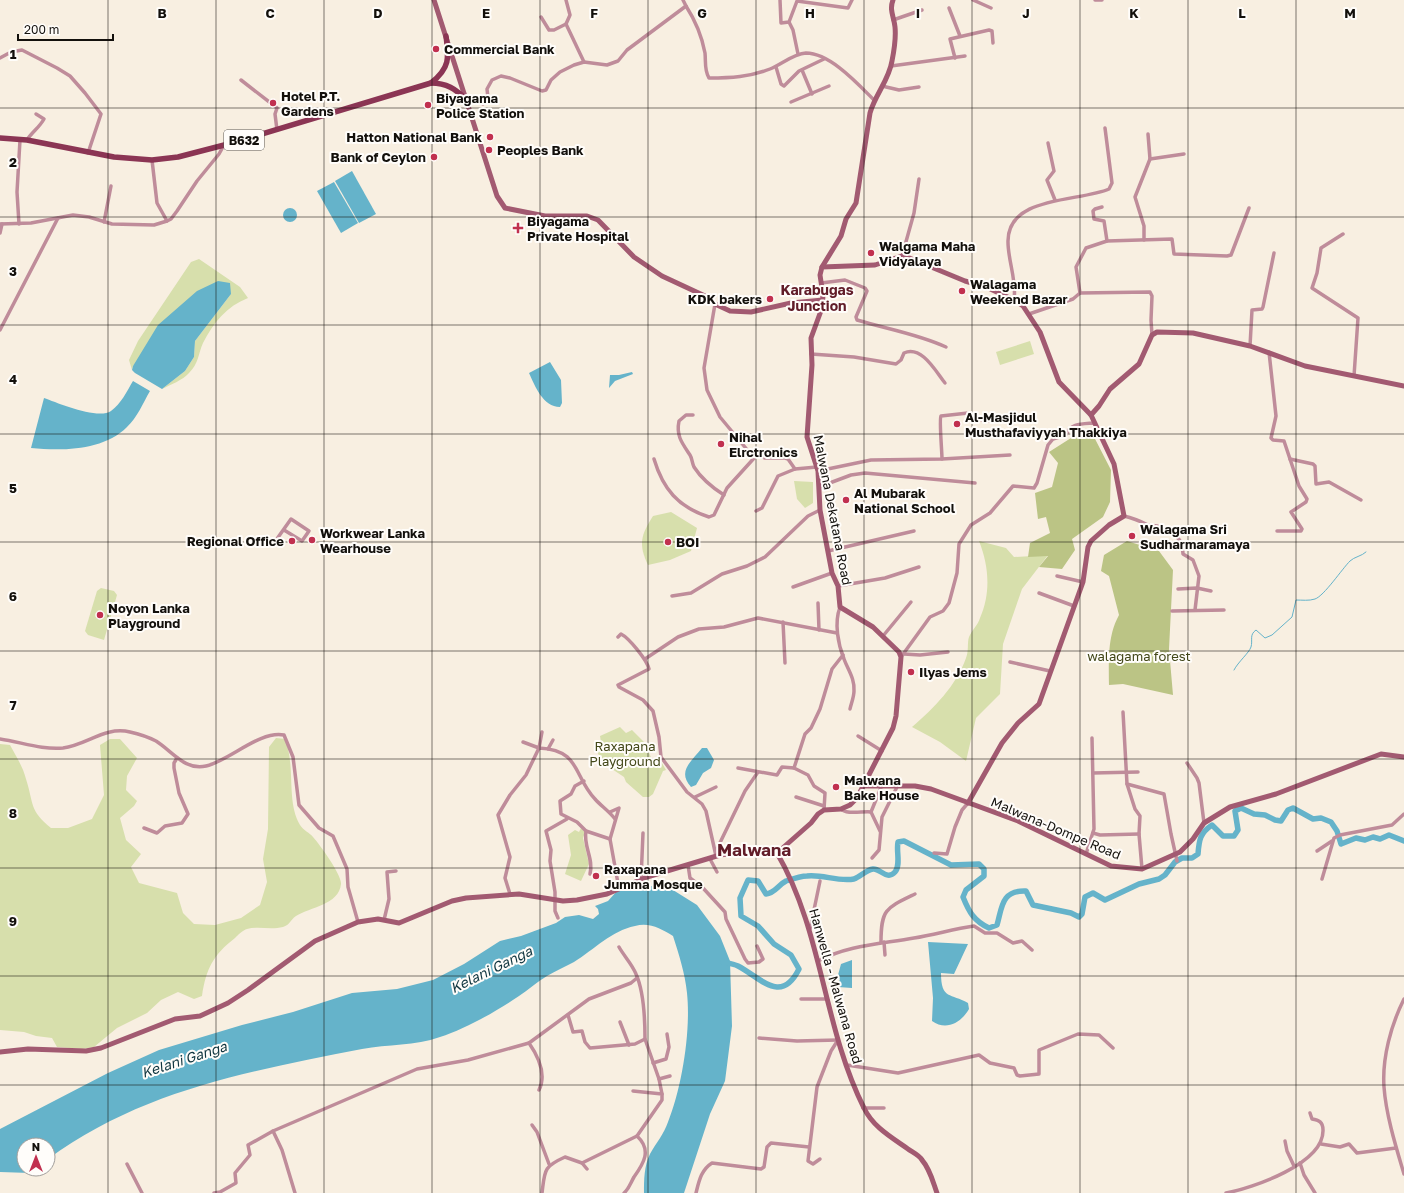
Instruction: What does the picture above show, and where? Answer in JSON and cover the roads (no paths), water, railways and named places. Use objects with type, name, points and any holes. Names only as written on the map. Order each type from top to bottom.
[{"type":"main road","points":[[431,83],[441,75],[449,57],[446,36]]},
{"type":"main road","name":"B632","points":[[0,138],[27,140],[88,153],[152,160],[178,157],[224,145],[431,83],[443,83],[453,88],[466,98]]},
{"type":"street","points":[[434,0],[497,196],[505,208],[545,216],[587,216],[598,220],[634,257],[686,288],[704,296],[715,304],[730,311],[751,312],[791,304],[823,300]]},
{"type":"street","points":[[541,17],[549,30],[554,30],[566,24],[570,15],[566,0]]},
{"type":"street","points":[[683,0],[698,32],[705,53],[706,72],[709,78],[736,78],[776,66],[798,54],[808,53],[824,59],[846,73],[874,100]]},
{"type":"street","points":[[780,0],[780,20],[782,23],[789,22]]},
{"type":"street","points":[[798,54],[793,30],[789,22],[797,1],[848,8],[852,0]]},
{"type":"street","points":[[822,267],[841,236],[846,219],[856,203],[874,100],[891,66],[895,27],[890,8],[893,0]]},
{"type":"street","points":[[973,0],[991,8]]},
{"type":"street","points":[[1095,0],[1102,0]]},
{"type":"street","points":[[466,98],[483,104],[488,98],[487,89],[492,80],[501,76],[510,78],[542,91],[546,90],[551,80],[560,72],[584,62],[607,65],[618,61],[627,50],[686,6]]},
{"type":"street","points":[[948,8],[960,36]]},
{"type":"street","points":[[893,20],[922,10]]},
{"type":"street","points":[[566,24],[584,62]]},
{"type":"street","points":[[955,58],[950,39],[989,30],[992,31],[993,43]]},
{"type":"street","points":[[0,58],[11,52],[22,50],[70,76],[101,114],[88,153]]},
{"type":"street","points":[[891,66],[965,56]]},
{"type":"street","points":[[776,66],[782,86],[802,70],[824,59]]},
{"type":"street","points":[[802,70],[812,94]]},
{"type":"street","points":[[241,80],[277,108],[275,114],[277,130]]},
{"type":"street","points":[[791,102],[829,86]]},
{"type":"street","points":[[882,86],[899,90],[919,87]]},
{"type":"street","points":[[27,140],[30,135],[40,128],[44,119],[36,114]]},
{"type":"street","points":[[1014,300],[1015,293],[1009,260],[1008,240],[1012,222],[1017,217],[1039,205],[1055,200],[1103,192],[1112,186],[1105,128]]},
{"type":"street","points":[[1144,240],[1144,226],[1135,197],[1150,159],[1148,134]]},
{"type":"street","points":[[19,224],[17,192],[20,140]]},
{"type":"street","points":[[1048,143],[1054,171],[1047,180],[1055,200]]},
{"type":"street","points":[[0,232],[1,224],[19,224],[81,215],[104,222],[146,225],[154,225],[167,221],[171,219],[178,211],[201,175],[219,154],[224,145]]},
{"type":"street","points":[[1150,159],[1184,154]]},
{"type":"street","points":[[152,160],[157,203],[167,221]]},
{"type":"street","points":[[902,256],[914,213],[919,179]]},
{"type":"street","points":[[104,222],[110,186]]},
{"type":"street","points":[[1102,207],[1094,209],[1094,219],[1104,221],[1107,241]]},
{"type":"street","points":[[1080,293],[1076,267],[1080,256],[1086,248],[1107,241],[1172,240],[1174,254],[1227,256],[1230,255],[1249,208]]},
{"type":"street","points":[[0,330],[58,218]]},
{"type":"street","points":[[1343,234],[1321,248],[1317,273],[1312,288],[1358,318],[1354,376]]},
{"type":"street","points":[[1250,346],[1252,310],[1262,309],[1263,307],[1274,253]]},
{"type":"street","points":[[822,267],[851,264],[875,265],[902,256],[965,281],[986,287],[1014,300],[1029,314],[1040,332],[1059,382],[1091,415],[1114,464],[1124,516]]},
{"type":"street","name":"Malwana Dekatana Road","points":[[822,267],[820,275],[823,300],[822,308],[811,334],[811,394],[807,437],[817,469],[820,510],[832,573],[838,586],[840,608]]},
{"type":"street","points":[[821,283],[845,280],[866,288],[867,291],[856,317],[857,320],[896,332],[929,339],[946,346]]},
{"type":"street","points":[[1029,314],[1073,299],[1080,293],[1150,292],[1152,296],[1152,334],[1139,364],[1110,389],[1091,415]]},
{"type":"street","points":[[715,304],[704,368],[707,390],[720,416],[749,452],[764,458],[785,458],[795,469]]},
{"type":"street","points":[[1152,334],[1164,331],[1193,333],[1250,346],[1305,366],[1404,386]]},
{"type":"street","points":[[811,354],[854,357],[896,364],[901,360],[904,353],[909,352],[926,358],[945,383]]},
{"type":"street","points":[[1269,352],[1276,416],[1271,438],[1273,440],[1284,441],[1299,486],[1307,499],[1306,502],[1291,512],[1302,529],[1299,532],[1277,531]]},
{"type":"street","points":[[942,459],[942,440],[939,420],[941,416],[968,413],[976,420],[992,420]]},
{"type":"street","points":[[693,415],[686,415],[679,421],[679,439],[683,447],[691,456],[694,466],[706,482],[724,495]]},
{"type":"street","points":[[841,809],[850,805],[857,798],[893,728],[896,716],[903,656],[930,617],[943,611],[949,603],[957,573],[959,544],[971,525],[990,513],[1013,486],[1034,488],[1037,483],[1048,445],[1053,439],[1066,435],[1068,429],[1072,426],[1094,423]]},
{"type":"street","points":[[756,511],[762,508],[778,476],[795,469],[817,469],[871,460],[942,459],[1010,455]]},
{"type":"street","points":[[654,460],[658,474],[671,495],[681,503],[704,516],[709,517],[714,515],[734,478],[756,456]]},
{"type":"street","points":[[1290,460],[1313,464],[1315,466],[1316,484],[1329,482],[1361,500]]},
{"type":"street","points":[[819,487],[851,476],[865,473],[975,483]]},
{"type":"street","points":[[672,596],[691,593],[722,574],[756,562],[764,557],[808,516],[820,510]]},
{"type":"street","points":[[934,853],[947,854],[962,810],[968,803],[1006,738],[1018,723],[1039,704],[1083,582],[1086,552],[1091,541],[1109,524],[1124,516],[1138,519],[1149,525],[1159,526],[1179,538],[1183,547],[1183,554],[1193,560],[1199,576],[1195,610]]},
{"type":"street","points":[[274,543],[291,519],[309,530],[302,541],[284,530]]},
{"type":"street","points":[[828,551],[914,531]]},
{"type":"street","points":[[838,586],[885,578],[919,567]]},
{"type":"street","points":[[793,587],[832,573]]},
{"type":"street","points":[[1056,576],[1083,582]]},
{"type":"street","points":[[1178,589],[1197,588],[1211,591]]},
{"type":"street","points":[[1039,593],[1074,606]]},
{"type":"street","points":[[883,636],[911,602]]},
{"type":"street","points":[[818,603],[819,630]]},
{"type":"street","points":[[850,710],[854,691],[853,682],[837,633],[838,613],[840,608],[883,636],[903,656]]},
{"type":"street","points":[[1172,611],[1224,610]]},
{"type":"street","points":[[645,658],[678,637],[699,629],[724,626],[758,618],[837,633]]},
{"type":"street","points":[[783,622],[785,663]]},
{"type":"street","points":[[618,637],[621,634],[625,636],[645,658],[648,667],[647,671],[629,678],[618,685],[619,687],[643,700],[651,707],[659,737],[661,757],[687,792],[695,797],[706,811],[716,854]]},
{"type":"street","points":[[903,656],[948,652]]},
{"type":"street","points":[[794,768],[805,734],[811,728],[820,709],[832,669],[843,655]]},
{"type":"street","points":[[1010,662],[1050,671]]},
{"type":"street","points":[[1123,712],[1125,772],[1127,784],[1135,809],[1140,816],[1139,834],[1142,869]]},
{"type":"street","points":[[0,739],[39,747],[63,748],[87,741],[96,735],[120,730],[143,735],[156,741],[191,766],[206,766],[222,760],[234,752],[255,742],[278,734],[284,735],[293,757],[299,805],[319,828],[333,836],[347,869],[348,887],[358,922]]},
{"type":"street","points":[[510,894],[504,878],[510,858],[498,815],[510,795],[526,774],[539,748],[542,732]]},
{"type":"street","points":[[858,736],[882,751]]},
{"type":"street","points":[[1086,854],[1093,833],[1092,738]]},
{"type":"street","points":[[548,749],[553,740]]},
{"type":"street","points":[[523,742],[539,748],[560,752],[568,757],[576,766],[594,799],[610,812],[614,818]]},
{"type":"street","name":"Malwana-Dompe Road","points":[[864,786],[898,785],[931,789],[1018,821],[1111,866],[1142,869],[1180,852],[1193,839],[1204,823],[1230,808],[1276,794],[1381,754],[1404,757]]},
{"type":"street","points":[[144,828],[157,833],[165,826],[182,823],[186,818],[188,812],[180,793],[174,766],[178,758]]},
{"type":"street","points":[[1187,763],[1198,778],[1204,823]]},
{"type":"street","points":[[716,854],[742,852],[766,855],[777,853],[824,808],[825,792],[814,786],[808,775],[794,768],[782,767],[777,775],[738,768]]},
{"type":"street","points":[[0,1052],[28,1049],[86,1051],[101,1048],[175,1019],[200,1016],[228,1003],[248,990],[310,944],[358,922],[378,919],[401,922],[460,898],[510,894],[555,900],[577,900],[607,894],[641,880],[710,859],[716,854],[745,791],[758,772]]},
{"type":"street","points":[[1093,773],[1138,772]]},
{"type":"street","points":[[584,781],[575,786],[571,794],[560,801],[561,814],[567,819],[577,822],[586,831],[610,839]]},
{"type":"street","points":[[1127,784],[1164,794],[1169,828],[1178,861]]},
{"type":"street","points":[[880,832],[871,812],[882,785]]},
{"type":"street","points":[[872,858],[879,850],[882,817],[898,785]]},
{"type":"street","points":[[695,797],[716,787]]},
{"type":"street","points":[[796,797],[824,808],[841,809],[846,812],[871,812]]},
{"type":"street","points":[[610,812],[618,807],[618,816],[614,818],[610,839],[619,889]]},
{"type":"street","points":[[1317,851],[1340,835],[1392,825],[1404,814]]},
{"type":"street","points":[[558,918],[555,911],[550,861],[551,850],[546,831],[567,819]]},
{"type":"street","points":[[586,831],[586,838],[592,860],[590,874]]},
{"type":"street","points":[[641,880],[643,833]]},
{"type":"street","points":[[1093,833],[1100,835],[1139,834]]},
{"type":"street","points":[[1322,879],[1334,838]]},
{"type":"street","name":"Hanwella - Malwana Road","points":[[777,853],[788,875],[810,930],[838,1040],[864,1108],[870,1120],[880,1129],[922,1159],[937,1193]]},
{"type":"street","points":[[710,859],[717,872]]},
{"type":"street","points":[[688,865],[690,878],[724,908],[726,919],[748,963],[759,962],[763,959],[757,946]]},
{"type":"street","points":[[384,920],[389,899],[388,872],[396,871]]},
{"type":"street","points":[[810,930],[820,881]]},
{"type":"street","points":[[885,955],[881,922],[883,916],[890,908],[915,894]]},
{"type":"street","points":[[818,961],[838,952],[883,942],[914,938],[974,926],[985,934],[997,933],[1013,943],[1022,941],[1032,950]]},
{"type":"street","points":[[582,1163],[637,1136],[662,1100],[658,1079],[645,1039],[645,1026],[637,978],[619,947]]},
{"type":"street","points":[[214,1193],[220,1192],[236,1183],[235,1173],[250,1155],[248,1145],[273,1131],[417,1069],[468,1060],[529,1043],[589,999],[631,983],[637,978]]},
{"type":"street","points":[[801,999],[827,999]]},
{"type":"street","points":[[1404,999],[1396,1016],[1389,1044],[1386,1058],[1384,1087],[1396,1148],[1404,1174]]},
{"type":"street","points":[[568,1015],[573,1032],[582,1031],[585,1042],[590,1048],[638,1044],[645,1039]]},
{"type":"street","points":[[620,1022],[629,1045]]},
{"type":"street","points":[[653,1063],[666,1058],[669,1047],[667,1034]]},
{"type":"street","points":[[847,1065],[898,1073],[979,1055],[990,1063],[1014,1068],[1017,1075],[1020,1076],[1039,1074],[1038,1050],[1078,1034],[1099,1035],[1113,1048]]},
{"type":"street","points":[[759,1038],[797,1041],[838,1040]]},
{"type":"street","points":[[820,1159],[813,1164],[810,1163],[809,1147],[817,1087],[831,1051],[838,1040]]},
{"type":"street","points":[[529,1043],[539,1058],[543,1083],[539,1090]]},
{"type":"street","points":[[658,1079],[670,1076]]},
{"type":"street","points":[[633,1090],[662,1094]]},
{"type":"street","points":[[864,1108],[884,1108]]},
{"type":"street","points":[[1226,1193],[1244,1189],[1279,1175],[1300,1163],[1316,1151],[1321,1144],[1323,1135],[1322,1124],[1318,1120],[1312,1119],[1310,1113]]},
{"type":"street","points":[[532,1125],[537,1132],[549,1164],[544,1176],[542,1193]]},
{"type":"street","points":[[273,1131],[282,1150],[295,1193]]},
{"type":"street","points":[[624,1193],[642,1167],[646,1153],[642,1141],[637,1136]]},
{"type":"street","points":[[1285,1141],[1287,1151],[1294,1166]]},
{"type":"street","points":[[696,1193],[701,1175],[706,1167],[712,1163],[762,1169],[764,1167],[767,1147],[771,1144],[809,1147]]},
{"type":"street","points":[[1321,1144],[1340,1147],[1349,1144],[1357,1153],[1396,1148]]},
{"type":"street","points":[[549,1164],[565,1157],[582,1163],[588,1169]]},
{"type":"street","points":[[1300,1163],[1304,1176],[1315,1193]]},
{"type":"street","points":[[127,1164],[142,1193]]},
{"type":"water","points":[[352,171],[376,214],[359,223],[335,181]]},
{"type":"water","points":[[334,182],[358,223],[341,233],[317,191]]},
{"type":"water","points":[[287,208],[293,208],[297,212],[297,218],[293,222],[287,222],[283,218],[283,212]]},
{"type":"water","points":[[218,281],[230,283],[231,294],[195,341],[194,357],[185,371],[162,389],[135,373],[132,370],[133,366],[158,325],[197,291]]},
{"type":"water","points":[[550,362],[561,380],[562,403],[560,407],[549,404],[544,400],[529,373]]},
{"type":"water","points":[[632,372],[633,374],[615,381],[609,388],[610,375],[619,375]]},
{"type":"water","points":[[133,381],[150,391],[134,419],[117,435],[106,441],[82,448],[31,448],[44,398],[78,410],[105,413],[111,411],[118,405]]},
{"type":"water","points":[[702,748],[707,748],[714,760],[711,768],[703,773],[696,785],[691,787],[685,776],[685,771],[690,762]]},
{"type":"water","name":"Kelani Ganga","points":[[641,884],[673,890],[697,905],[720,936],[730,961],[732,1026],[725,1081],[710,1114],[684,1193],[644,1193],[645,1173],[648,1159],[666,1126],[673,1108],[681,1076],[688,1024],[685,978],[673,936],[660,929],[646,925],[626,928],[618,932],[574,962],[543,978],[501,1008],[450,1034],[421,1042],[372,1047],[279,1066],[198,1086],[121,1116],[84,1135],[56,1154],[56,1137],[16,1137],[16,1173],[0,1172],[0,1129],[108,1073],[159,1050],[242,1025],[293,1012],[352,993],[397,989],[433,980],[464,964],[500,941],[521,936],[556,923],[565,917],[579,915],[593,919],[599,914],[598,909],[595,906],[608,901],[617,891],[622,891]]},
{"type":"water","points":[[928,942],[968,944],[954,974],[941,973],[941,982],[945,992],[968,1003],[969,1009],[966,1014],[953,1024],[943,1025],[932,1021],[933,998]]},
{"type":"water","points":[[852,960],[852,988],[838,987],[837,983],[840,980],[838,975],[841,964]]},
{"type":"waterway","points":[[1234,670],[1250,649],[1252,644],[1252,636],[1256,630],[1265,638],[1272,635],[1292,617],[1296,600],[1310,600],[1319,597],[1350,561],[1366,552]]},
{"type":"waterway","points":[[723,962],[738,966],[770,986],[778,987],[785,985],[792,980],[799,969],[791,955],[774,944],[758,926],[741,916],[740,898],[748,880],[758,881],[766,894],[772,892],[786,881],[802,876],[818,876],[848,880],[859,877],[873,869],[889,875],[895,872],[898,866],[898,842],[904,841],[951,865],[979,864],[984,869],[984,876],[966,890],[963,897],[973,916],[989,928],[997,925],[1004,901],[1007,897],[1018,891],[1026,891],[1033,905],[1071,913],[1079,917],[1082,914],[1085,897],[1093,893],[1105,900],[1139,884],[1159,879],[1165,875],[1175,862],[1182,858],[1192,858],[1198,854],[1201,837],[1212,825],[1223,836],[1234,836],[1238,830],[1235,811],[1241,808],[1254,814],[1265,815],[1281,821],[1288,810],[1293,808],[1313,819],[1321,818],[1331,822],[1337,831],[1341,844],[1356,838],[1365,840],[1373,837],[1380,839],[1389,835],[1404,841]]},
{"type":"place","name":"Commercial Bank","points":[[436,49]]},
{"type":"place","name":"Hotel P.T. Gardens","points":[[273,103]]},
{"type":"place","name":"Biyagama Police Station","points":[[428,105]]},
{"type":"place","name":"Hatton National Bank","points":[[490,137]]},
{"type":"place","name":"Peoples Bank","points":[[489,150]]},
{"type":"place","name":"Bank of Ceylon","points":[[434,157]]},
{"type":"place","name":"Biyagama Private Hospital","points":[[518,228]]},
{"type":"place","name":"Walgama Maha Vidyalaya","points":[[871,253]]},
{"type":"place","name":"Walagama Weekend Bazar","points":[[962,291]]},
{"type":"place","name":"KDK bakers","points":[[770,299]]},
{"type":"place","name":"Al-Masjidul Musthafaviyyah Thakkiya","points":[[957,424]]},
{"type":"place","name":"Nihal Elrctronics","points":[[721,444]]},
{"type":"place","name":"Al Mubarak National School","points":[[846,500]]},
{"type":"place","name":"Walagama Sri Sudharmaramaya","points":[[1132,536]]},
{"type":"place","name":"Workwear Lanka Wearhouse","points":[[312,540]]},
{"type":"place","name":"Regional Office","points":[[292,541]]},
{"type":"place","name":"BOI","points":[[668,542]]},
{"type":"place","name":"Noyon Lanka Playground","points":[[100,615]]},
{"type":"place","name":"Ilyas Jems","points":[[911,672]]},
{"type":"place","name":"Malwana Bake House","points":[[836,787]]},
{"type":"place","name":"Raxapana Jumma Mosque","points":[[596,876]]},
{"type":"district","name":"Karabugas Junction","points":[[817,298]]},
{"type":"district","name":"Malwana","points":[[754,849]]},
{"type":"park label","name":"walagama forest","points":[[1139,656]]},
{"type":"park label","name":"Raxapana Playground","points":[[625,754]]}]
